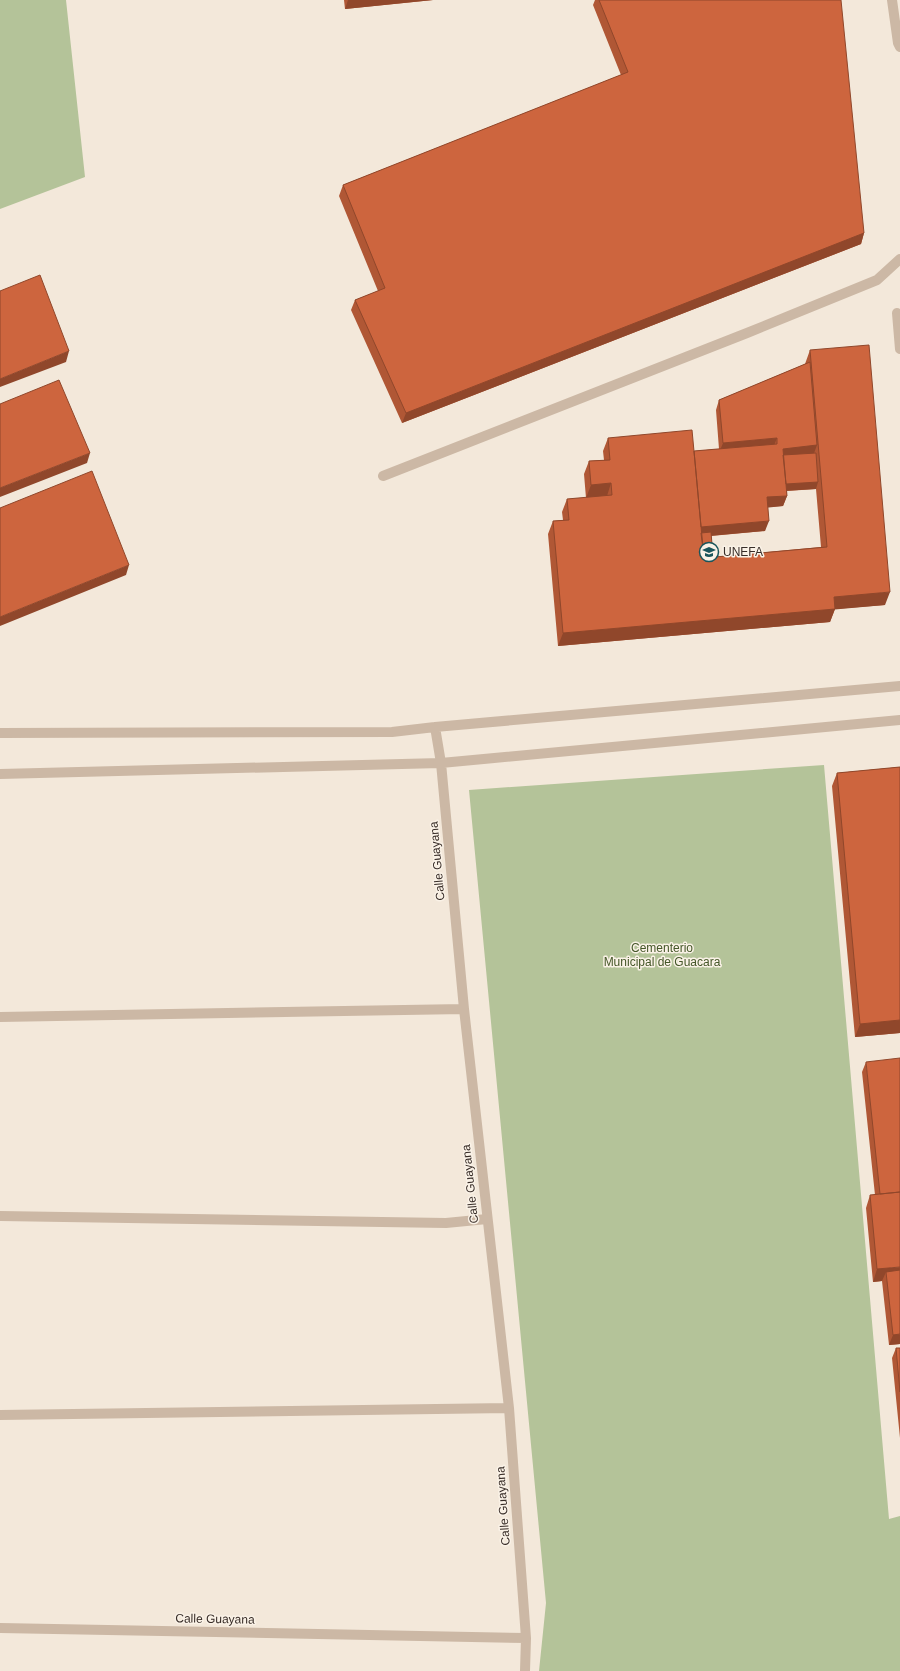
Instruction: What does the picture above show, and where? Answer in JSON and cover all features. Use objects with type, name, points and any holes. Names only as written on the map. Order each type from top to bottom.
[{"type":"street","points":[[892,0],[898,43],[900,46]]},
{"type":"street","points":[[382,476],[747,333],[877,280],[900,259]]},
{"type":"street","points":[[897,313],[900,349]]},
{"type":"street","points":[[0,734],[392,732],[900,686]]},
{"type":"street","points":[[0,774],[441,763],[900,720]]},
{"type":"street","name":"Calle Guayana","points":[[435,727],[441,763],[464,1009],[508,1408],[526,1638],[525,1671]]},
{"type":"street","points":[[0,1017],[464,1009]]},
{"type":"street","points":[[0,1216],[446,1223],[487,1219]]},
{"type":"street","points":[[0,1415],[508,1408]]},
{"type":"street","name":"Calle Guayana","points":[[0,1628],[526,1638]]},
{"type":"green space","points":[[0,0],[66,0],[85,177],[0,209]]},
{"type":"green space","name":"Cementerio Municipal de Guacara","points":[[824,765],[889,1519],[900,1516],[900,1671],[539,1671],[546,1603],[469,790]]},
{"type":"building","points":[[599,0],[841,0],[864,233],[406,413],[355,300],[385,288],[343,185],[628,72]]},
{"type":"building","points":[[40,275],[69,351],[0,379],[0,291]]},
{"type":"building","points":[[869,345],[890,592],[834,597],[835,609],[563,633],[553,521],[569,520],[567,499],[612,495],[611,483],[591,485],[589,461],[610,460],[608,438],[692,430],[704,558],[827,547],[810,350]]},
{"type":"building","points":[[810,362],[817,445],[783,449],[787,496],[767,497],[769,521],[701,527],[694,451],[777,444],[777,438],[723,443],[719,400]]},
{"type":"building","points":[[59,380],[90,453],[0,488],[0,404]]},
{"type":"building","points":[[816,453],[818,482],[786,484],[783,455]]},
{"type":"building","points":[[92,471],[129,565],[0,617],[0,508]]},
{"type":"building","points":[[711,532],[713,557],[704,558],[701,533]]},
{"type":"building","points":[[900,767],[900,1020],[860,1024],[837,773]]},
{"type":"building","points":[[900,1058],[900,1192],[880,1194],[866,1062]]},
{"type":"building","points":[[900,1192],[900,1267],[877,1269],[870,1195]]},
{"type":"building","points":[[900,1270],[900,1334],[893,1335],[886,1272]]},
{"type":"building","points":[[896,1348],[900,1348],[900,1392]]},
{"type":"place","name":"UNEFA","points":[[709,552]]}]
